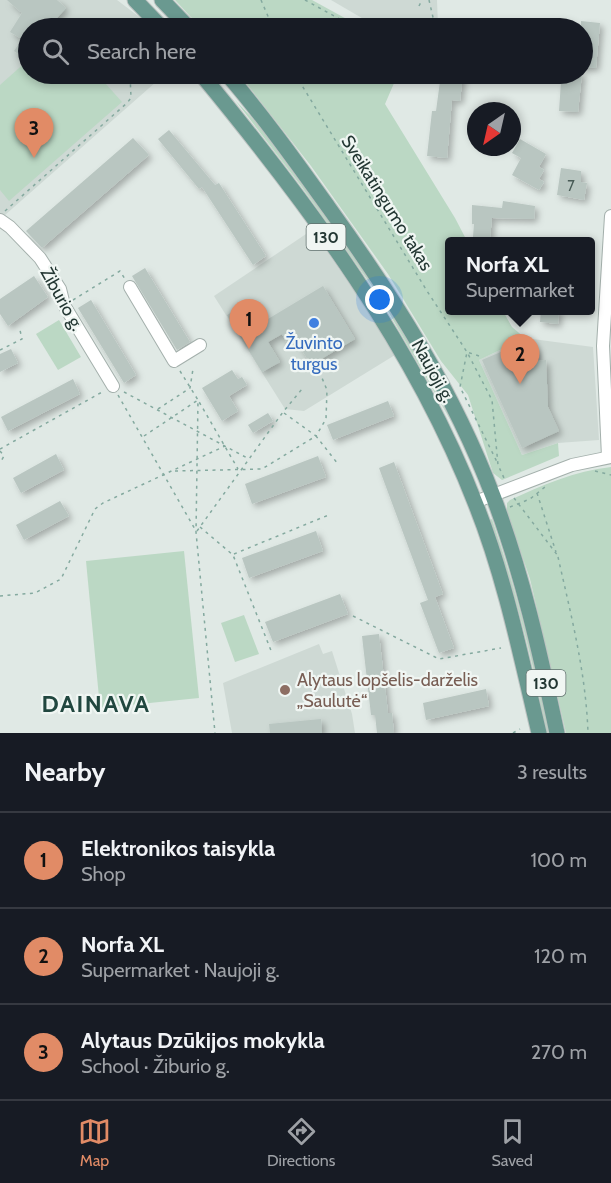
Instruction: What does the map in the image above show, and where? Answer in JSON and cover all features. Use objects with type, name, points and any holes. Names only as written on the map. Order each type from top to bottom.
[{"type":"main road","points":[[135,0],[152,18]]},
{"type":"main road","points":[[162,0],[179,18]]},
{"type":"main road","name":"Naujoji g.","points":[[209,84],[266,153],[357,281],[412,369],[454,453],[475,502],[509,610],[539,733]]},
{"type":"main road","name":"Naujoji g.","points":[[235,84],[281,141],[373,268],[406,320],[453,405],[493,495],[518,572],[557,733]]},
{"type":"street","points":[[475,502],[572,465],[610,457],[603,345],[611,216]]},
{"type":"street","name":"Žiburio g.","points":[[0,220],[10,227],[40,258],[60,289],[64,305],[113,386]]},
{"type":"street","points":[[130,287],[174,361],[200,345]]},
{"type":"path","points":[[261,0],[269,18]]},
{"type":"path","points":[[305,0],[338,18]]},
{"type":"path","points":[[419,6],[422,0]]},
{"type":"path","points":[[429,0],[433,18]]},
{"type":"path","points":[[0,215],[127,103],[131,98],[130,84]]},
{"type":"path","name":"Sveikatingumo takas","points":[[301,84],[415,272],[467,352],[492,400],[498,465],[504,478]]},
{"type":"path","points":[[64,305],[120,271],[130,287]]},
{"type":"path","points":[[0,350],[22,339],[20,330]]},
{"type":"path","points":[[479,356],[467,352],[460,387],[498,465]]},
{"type":"path","points":[[174,361],[241,470]]},
{"type":"path","points":[[157,410],[190,388],[193,369]]},
{"type":"path","points":[[174,471],[262,469],[316,436],[326,419],[327,390],[322,378]]},
{"type":"path","points":[[113,386],[250,459]]},
{"type":"path","points":[[113,386],[196,532]]},
{"type":"path","points":[[0,463],[4,456],[0,450],[113,386]]},
{"type":"path","points":[[196,532],[302,389]]},
{"type":"path","points":[[142,437],[198,400]]},
{"type":"path","points":[[198,400],[196,532],[215,733]]},
{"type":"path","points":[[283,412],[316,436],[338,464]]},
{"type":"path","points":[[0,596],[35,593],[61,579],[95,509],[104,503],[225,446]]},
{"type":"path","points":[[595,471],[611,475]]},
{"type":"path","points":[[545,487],[537,494],[517,504],[558,556]]},
{"type":"path","points":[[537,494],[558,556],[576,637],[587,710],[588,733]]},
{"type":"path","points":[[233,555],[330,514]]},
{"type":"path","points":[[200,527],[233,555],[272,653]]},
{"type":"path","points":[[353,616],[439,659],[501,648]]},
{"type":"path","points":[[513,733],[520,729]]},
{"type":"shaded area","points":[[0,0],[117,0],[141,18],[18,18],[18,84],[154,84],[5,215],[0,213]]},
{"type":"shaded area","points":[[331,0],[437,0],[438,18],[362,18]]},
{"type":"shaded area","points":[[312,230],[395,355],[304,411],[285,409],[214,296]]},
{"type":"shaded area","points":[[525,338],[593,347],[599,440],[558,443],[522,455],[479,360]]},
{"type":"shaded area","name":"Alytaus lopšelis-darželis „Saulutė“","points":[[319,644],[323,654],[332,651],[352,714],[355,733],[232,733],[223,683]]},
{"type":"green space","points":[[175,0],[312,0],[345,18],[192,18]]},
{"type":"green space","points":[[18,69],[18,84],[106,84],[122,102],[9,201],[0,190],[0,85]]},
{"type":"green space","points":[[247,84],[394,84],[385,104],[465,237],[445,237],[445,315],[505,315],[512,327],[525,338],[479,360],[522,455],[558,443],[559,456],[502,480],[493,473],[468,395],[441,361],[388,274],[311,166]]},
{"type":"green space","points":[[235,100],[257,123],[363,268],[401,327],[455,428],[381,299],[301,186]]},
{"type":"green space","points":[[59,320],[81,357],[58,370],[36,334]]},
{"type":"green space","points":[[611,467],[611,733],[566,733],[530,579],[507,512],[507,503],[559,479]]},
{"type":"green space","points":[[492,519],[524,625],[550,733],[546,733],[529,652],[490,520]]},
{"type":"green space","points":[[184,551],[199,698],[100,708],[86,561]]},
{"type":"green space","points":[[244,615],[259,654],[235,662],[221,623]]},
{"type":"building","points":[[7,0],[57,0],[66,8],[57,18],[19,18],[22,13]]},
{"type":"building","points":[[18,19],[18,37],[10,32]]},
{"type":"building","points":[[593,22],[600,23],[596,68],[593,68]]},
{"type":"building","points":[[440,84],[462,84],[460,101],[452,100],[447,158],[427,156],[432,111],[436,111]]},
{"type":"building","points":[[561,84],[581,84],[578,112],[559,111]]},
{"type":"building","points":[[169,130],[215,185],[219,183],[266,256],[253,265],[202,187],[199,189],[158,139]]},
{"type":"building","points":[[133,138],[149,155],[42,248],[26,231]]},
{"type":"building","points":[[521,140],[546,154],[539,167],[544,170],[539,179],[544,182],[539,190],[512,175],[521,158],[517,156],[521,156]]},
{"type":"building","points":[[561,168],[581,171],[581,182],[587,183],[584,200],[557,195]]},
{"type":"building","points":[[503,201],[535,206],[534,219],[492,218],[490,237],[473,237],[472,205],[502,208]]},
{"type":"building","points":[[145,268],[190,342],[177,350],[132,276]]},
{"type":"building","points":[[34,276],[48,297],[8,326],[0,314],[0,299]]},
{"type":"building","points":[[323,286],[355,339],[311,365],[294,337],[286,342],[282,334],[268,342],[280,362],[262,372],[227,315],[245,304],[258,325]]},
{"type":"building","points":[[91,300],[136,375],[124,383],[78,308]]},
{"type":"building","points":[[541,315],[559,315],[558,324],[540,322]]},
{"type":"building","points":[[11,349],[18,363],[0,372],[0,354]]},
{"type":"building","points":[[537,349],[538,361],[546,360],[548,407],[559,431],[522,448],[482,360],[503,351]]},
{"type":"building","points":[[232,370],[238,379],[242,377],[247,385],[229,396],[238,411],[222,421],[202,388]]},
{"type":"building","points":[[73,379],[80,394],[8,431],[1,417]]},
{"type":"building","points":[[388,401],[394,416],[333,440],[327,425]]},
{"type":"building","points":[[268,413],[273,421],[253,433],[248,425]]},
{"type":"building","points":[[56,454],[64,470],[21,493],[13,478]]},
{"type":"building","points":[[318,456],[326,477],[252,504],[245,484]]},
{"type":"building","points":[[394,462],[443,594],[435,597],[454,648],[439,653],[420,603],[428,600],[379,468]]},
{"type":"building","points":[[60,501],[69,516],[24,540],[16,525]]},
{"type":"building","points":[[316,531],[323,551],[249,578],[242,558]]},
{"type":"building","points":[[340,594],[348,614],[273,642],[265,622]]},
{"type":"building","points":[[379,634],[388,713],[392,713],[394,733],[377,733],[375,715],[371,715],[362,636]]},
{"type":"building","points":[[486,689],[489,706],[426,720],[423,703]]},
{"type":"building","points":[[321,719],[322,733],[270,733],[269,724]]},
{"type":"place","name":"Alytaus Dzūkijos mokykla","points":[[34,158]]},
{"type":"place","name":"Žuvinto turgus","points":[[314,323]]},
{"type":"place","name":"Elektronikos taisykla","points":[[249,349]]},
{"type":"place","name":"Norfa XL","points":[[520,384]]},
{"type":"place","name":"Alytaus lopšelis-darželis „Saulutė“","points":[[285,690]]},
{"type":"district","name":"DAINAVA","points":[[96,703]]}]
